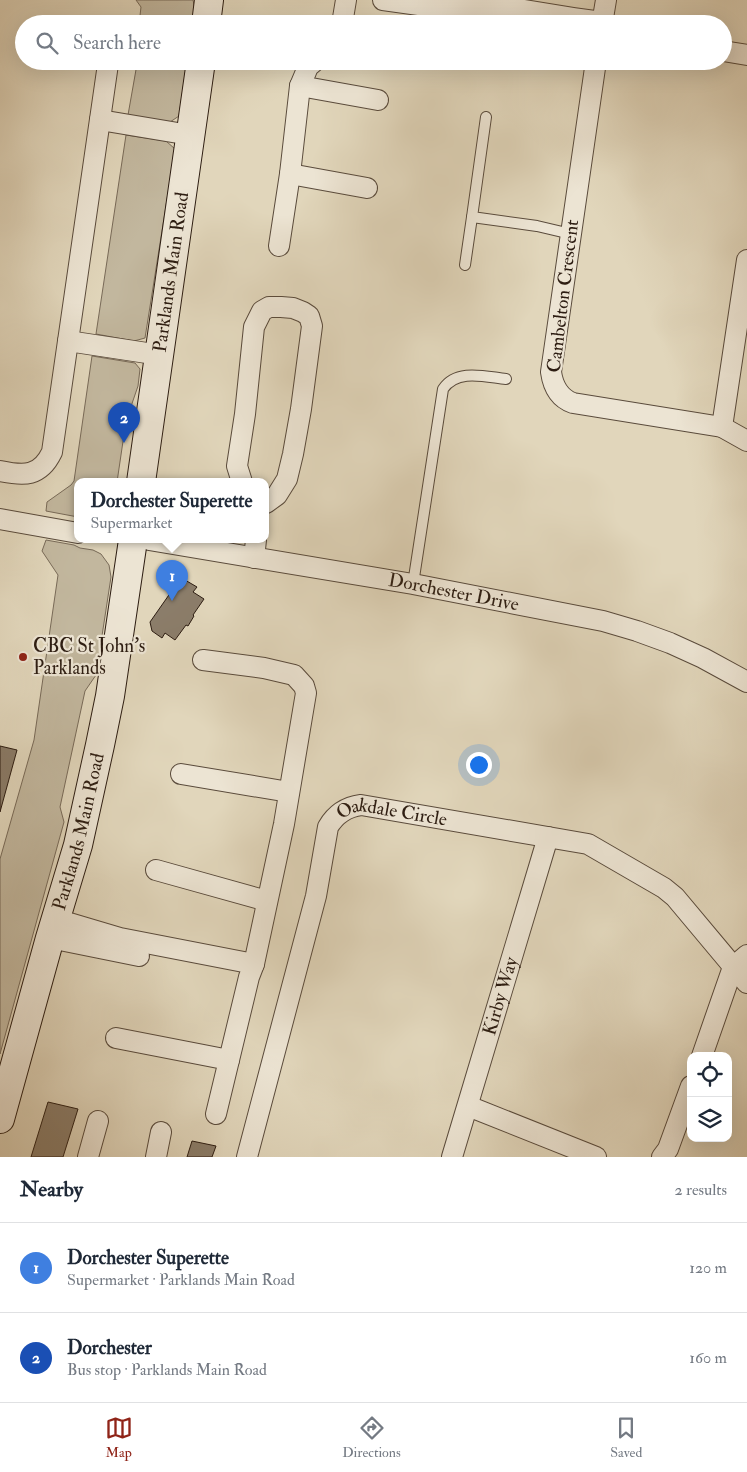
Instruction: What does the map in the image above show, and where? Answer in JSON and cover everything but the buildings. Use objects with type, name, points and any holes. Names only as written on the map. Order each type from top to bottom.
[{"type":"street","points":[[207,15],[209,0]]},
{"type":"street","points":[[344,15],[346,0]]},
{"type":"street","points":[[384,0],[455,10],[499,6],[555,15]]},
{"type":"street","points":[[604,15],[606,0]]},
{"type":"street","points":[[455,10],[465,15]]},
{"type":"street","points":[[732,53],[747,56]]},
{"type":"street","points":[[0,471],[25,475],[40,469],[52,452],[107,70]]},
{"type":"street","name":"Parklands Main Road","points":[[142,478],[200,70]]},
{"type":"street","points":[[279,246],[290,174],[300,86],[307,70]]},
{"type":"street","name":"Cambelton Crescent","points":[[595,70],[551,372],[553,384],[559,394],[573,403],[722,427],[747,442]]},
{"type":"street","points":[[300,86],[378,100]]},
{"type":"street","points":[[100,120],[190,135]]},
{"type":"street","points":[[290,174],[367,188]]},
{"type":"street","points":[[722,427],[747,260]]},
{"type":"street","points":[[241,478],[237,466],[245,414],[254,327],[262,311],[269,307],[293,308],[309,316],[312,326],[301,408],[287,479],[277,495],[269,501]]},
{"type":"street","points":[[68,341],[160,355]]},
{"type":"street","points":[[0,520],[74,532]]},
{"type":"street","name":"Parklands Main Road","points":[[0,1119],[78,844],[110,696],[132,543]]},
{"type":"street","name":"Dorchester Drive","points":[[184,543],[255,549],[413,584],[603,621],[670,643],[703,658],[747,682]]},
{"type":"street","points":[[203,660],[264,668],[294,675],[304,686],[306,693],[284,824],[252,970],[216,1114]]},
{"type":"street","points":[[181,774],[288,792]]},
{"type":"street","name":"Oakdale Circle","points":[[247,1157],[316,896],[328,828],[334,818],[349,808],[361,805],[588,844],[664,888],[675,897],[740,961],[747,983]]},
{"type":"street","name":"Kirby Way","points":[[452,1157],[548,837]]},
{"type":"street","points":[[156,870],[267,901]]},
{"type":"street","points":[[53,928],[224,970],[252,970]]},
{"type":"street","points":[[704,1052],[740,961]]},
{"type":"street","points":[[116,1038],[229,1060]]},
{"type":"street","points":[[662,1157],[668,1150],[687,1097]]},
{"type":"street","points":[[468,1106],[596,1157]]},
{"type":"street","points":[[88,1157],[98,1121]]},
{"type":"street","points":[[156,1157],[161,1132]]},
{"type":"lane","points":[[465,265],[486,117]]},
{"type":"lane","points":[[472,217],[537,226],[571,234]]},
{"type":"lane","points":[[413,584],[443,389],[452,379],[467,375],[506,378]]},
{"type":"shaded area","points":[[136,0],[193,0],[195,10],[194,15],[140,15],[141,7]]},
{"type":"shaded area","points":[[136,70],[186,70],[179,116],[170,122],[128,115]]},
{"type":"shaded area","points":[[126,135],[166,141],[175,149],[145,338],[134,341],[96,334]]},
{"type":"shaded area","points":[[92,356],[135,363],[140,369],[138,386],[126,421],[118,478],[74,478]]},
{"type":"shaded area","points":[[74,481],[74,516],[46,511],[47,502]]},
{"type":"shaded area","points":[[46,540],[74,545],[101,554],[109,565],[111,577],[96,675],[85,691],[60,807],[64,822],[0,1054],[0,859],[34,740],[58,575],[42,551]]},
{"type":"place","name":"Dorchester","points":[[124,443]]},
{"type":"place","name":"Dorchester Superette","points":[[172,601]]},
{"type":"place","name":"CBC St John's Parklands","points":[[23,657]]}]
